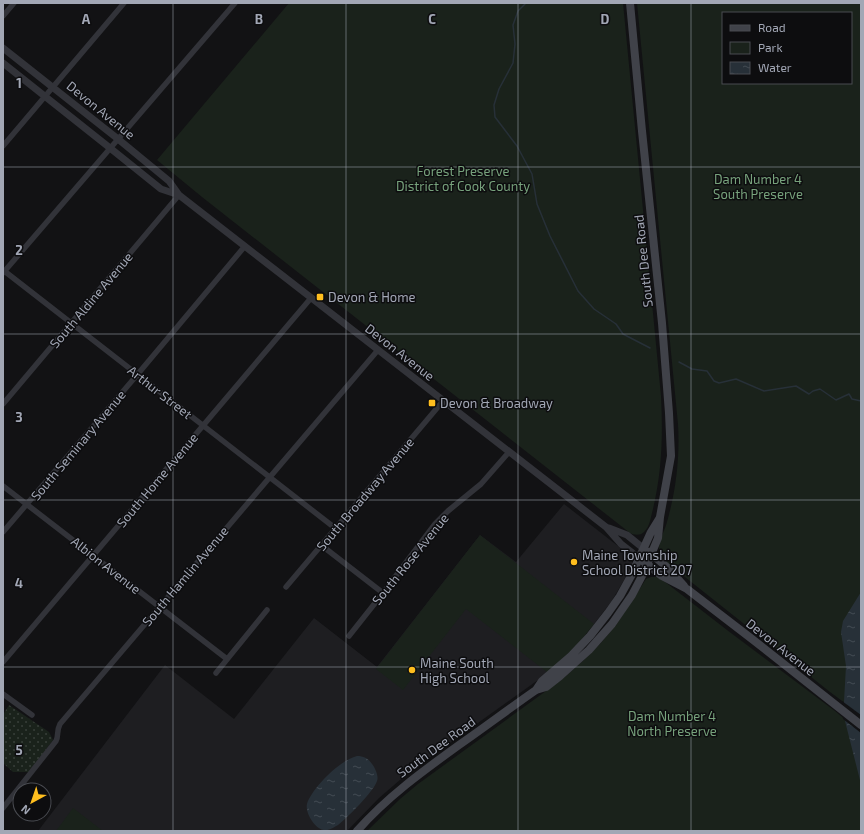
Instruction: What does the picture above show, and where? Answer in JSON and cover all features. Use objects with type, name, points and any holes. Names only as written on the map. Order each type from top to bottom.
[{"type":"main road","name":"South Dee Road","points":[[357,831],[386,801],[410,781],[536,690],[546,687],[580,659],[599,640],[622,611],[648,565],[658,538],[660,517],[671,456],[669,413],[630,3]]},
{"type":"main road","name":"South Dee Road","points":[[536,690],[542,681],[572,656],[590,636],[620,596],[651,532],[660,517]]},
{"type":"main road","name":"Devon Avenue","points":[[643,548],[668,568],[687,590]]},
{"type":"main road","name":"Devon Avenue","points":[[639,558],[662,576],[687,590],[861,724]]},
{"type":"street","points":[[3,16],[14,3]]},
{"type":"street","points":[[3,146],[124,3]]},
{"type":"street","points":[[4,272],[235,3]]},
{"type":"street","name":"Devon Avenue","points":[[3,48],[118,138],[169,181],[179,195],[606,527],[621,544],[639,558]]},
{"type":"street","name":"Devon Avenue","points":[[3,63],[161,189],[179,195]]},
{"type":"street","name":"South Aldine Avenue","points":[[3,404],[179,195]]},
{"type":"street","name":"South Seminary Avenue","points":[[3,532],[245,246]]},
{"type":"street","name":"Arthur Street","points":[[4,272],[335,528]]},
{"type":"street","name":"South Home Avenue","points":[[3,662],[311,298]]},
{"type":"street","name":"South Hamlin Avenue","points":[[3,808],[56,741],[60,724],[378,350]]},
{"type":"street","name":"South Broadway Avenue","points":[[286,587],[444,401]]},
{"type":"street","name":"South Rose Avenue","points":[[349,636],[435,524],[481,484],[509,452]]},
{"type":"street","name":"Albion Avenue","points":[[3,486],[227,659]]},
{"type":"street","name":"Devon Avenue","points":[[606,527],[627,535],[643,548]]},
{"type":"street","points":[[321,545],[383,593]]},
{"type":"street","points":[[216,673],[267,610]]},
{"type":"street","points":[[3,694],[32,715]]},
{"type":"shaded area","name":"Maine South High School","points":[[564,504],[632,557],[632,565],[630,570],[611,602],[594,624],[545,675],[408,773],[379,798],[347,831],[38,831],[45,822],[52,822],[52,813],[165,665],[234,719],[314,618],[377,667],[480,535],[516,562]]},
{"type":"green space","name":"Forest Preserve District of Cook County","points":[[289,3],[623,3],[662,411],[661,453],[656,495],[648,527],[641,534],[637,535],[630,533],[157,160]]},
{"type":"green space","name":"Dam Number 4 South Preserve","points":[[637,3],[861,3],[861,715],[661,558],[659,554],[659,545],[667,522],[675,486],[678,449],[678,424]]},
{"type":"green space","points":[[480,535],[594,624],[578,644],[548,673],[466,609],[403,690],[376,669]]},
{"type":"green space","name":"Dam Number 4 North Preserve","points":[[651,577],[660,578],[835,711],[861,733],[861,831],[367,831],[418,784],[546,691],[584,660],[616,625],[646,579]]},
{"type":"green space","points":[[9,705],[49,732],[53,740],[29,772],[13,772],[3,763],[3,715]]},
{"type":"green space","points":[[73,808],[103,831],[56,831]]},
{"type":"water","points":[[861,592],[861,784],[845,721],[844,702],[846,666],[841,632],[843,621]]},
{"type":"water","points":[[357,756],[367,759],[373,766],[377,777],[375,785],[360,804],[338,825],[328,830],[317,827],[311,820],[307,808],[310,798],[321,783],[335,769]]},
{"type":"pier","points":[[842,701],[861,715],[861,733],[843,719]]},
{"type":"waterway","points":[[526,3],[518,11],[513,25],[515,44],[513,63],[499,89],[494,105],[495,117],[517,146],[532,174],[537,204],[550,236],[578,291],[594,309],[616,324],[623,334],[650,348]]},
{"type":"waterway","points":[[679,362],[692,369],[707,371],[714,381],[719,383],[736,379],[764,391],[796,386],[809,394],[820,389],[836,400],[849,394],[852,399],[861,401]]},
{"type":"place","name":"Devon & Home","points":[[320,297]]},
{"type":"place","name":"Devon & Broadway","points":[[432,403]]},
{"type":"place","name":"Maine Township School District 207","points":[[574,562]]},
{"type":"place","name":"Maine South High School","points":[[412,670]]}]
